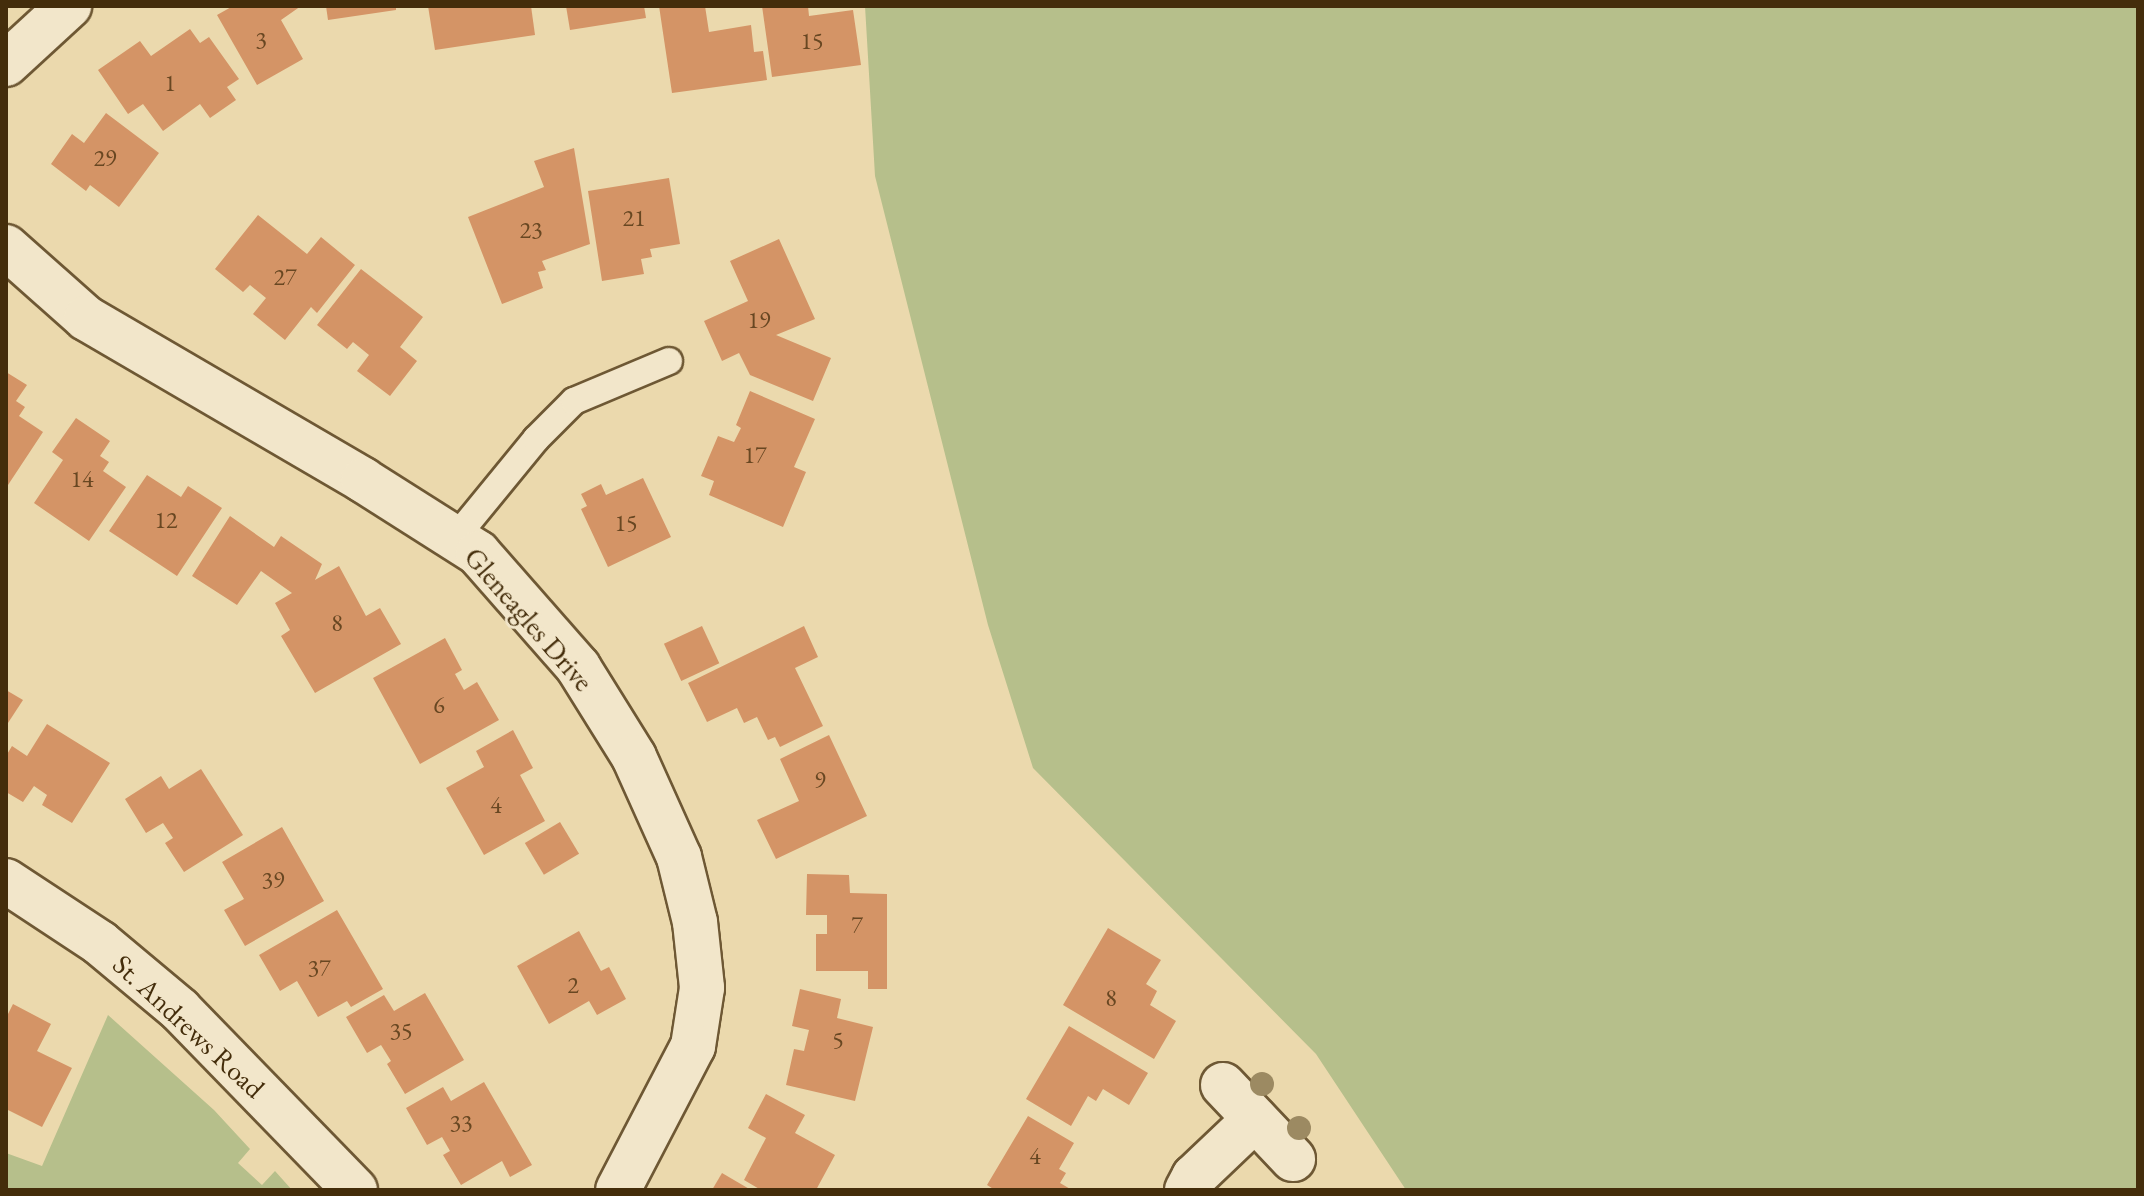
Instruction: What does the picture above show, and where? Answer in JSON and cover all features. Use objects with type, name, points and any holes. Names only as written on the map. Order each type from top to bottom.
[{"type":"street","points":[[6,64],[69,6]]},
{"type":"street","name":"Gleneagles Drive","points":[[6,247],[86,318],[478,553],[578,667],[634,757],[679,857],[695,922],[702,988],[693,1046],[618,1190]]},
{"type":"street","name":"St. Andrews Road","points":[[6,881],[100,943],[180,1010],[355,1190]]},
{"type":"street","points":[[1223,1085],[1293,1159]]},
{"type":"street","points":[[1187,1190],[1194,1177],[1255,1119]]},
{"type":"lane","name":"Gleneagles Drive","points":[[455,538],[536,439],[574,401],[669,361]]},
{"type":"green space","points":[[865,6],[2138,6],[2138,1190],[1406,1190],[1316,1054],[1033,768],[988,625],[875,176]]},
{"type":"green space","points":[[108,1015],[214,1110],[250,1149],[238,1163],[262,1185],[275,1171],[292,1190],[6,1190],[6,1153],[42,1166]]},
{"type":"building","points":[[233,6],[301,6],[281,20],[303,59],[257,85],[217,15]]},
{"type":"building","points":[[326,6],[396,6],[396,10],[328,20]]},
{"type":"building","points":[[428,6],[531,6],[535,35],[435,50]]},
{"type":"building","points":[[566,6],[644,6],[646,18],[570,30]]},
{"type":"building","points":[[659,6],[705,6],[709,32],[751,25],[754,52],[763,51],[767,80],[672,93]]},
{"type":"building","points":[[762,6],[808,6],[809,16],[853,10],[861,65],[772,77]]},
{"type":"building","points":[[190,29],[200,43],[209,37],[239,79],[227,87],[236,100],[210,118],[200,104],[163,131],[143,104],[128,114],[98,70],[140,41],[151,56]]},
{"type":"building","points":[[106,113],[159,153],[119,207],[90,185],[86,191],[51,164],[72,134],[84,143]]},
{"type":"building","points":[[574,148],[590,244],[542,261],[546,270],[538,272],[543,288],[502,304],[468,217],[544,187],[534,161]]},
{"type":"building","points":[[669,178],[680,244],[650,249],[652,257],[641,259],[644,274],[602,281],[588,191]]},
{"type":"building","points":[[258,215],[307,254],[321,237],[355,265],[317,313],[311,307],[285,340],[253,314],[266,298],[250,285],[243,292],[215,269]]},
{"type":"building","points":[[779,239],[815,319],[776,335],[831,358],[813,401],[750,375],[739,353],[722,361],[704,321],[748,301],[730,261]]},
{"type":"building","points":[[361,269],[423,317],[400,347],[417,361],[390,396],[357,371],[369,355],[353,342],[347,349],[317,325]]},
{"type":"building","points":[[6,372],[27,385],[16,401],[25,407],[19,416],[43,432],[8,485]]},
{"type":"building","points":[[750,391],[815,419],[794,467],[806,472],[783,527],[709,495],[714,481],[701,476],[718,436],[734,442],[741,428],[736,425]]},
{"type":"building","points":[[76,418],[110,441],[100,456],[109,462],[103,471],[126,487],[89,541],[34,503],[63,460],[52,452]]},
{"type":"building","points":[[147,475],[181,497],[188,486],[222,508],[177,576],[109,531]]},
{"type":"building","points":[[643,478],[671,537],[608,567],[581,509],[587,506],[581,494],[601,484],[606,495]]},
{"type":"building","points":[[230,516],[274,547],[281,536],[322,564],[315,580],[339,566],[366,616],[380,608],[401,644],[315,693],[281,636],[290,630],[275,603],[292,593],[261,571],[237,605],[192,576]]},
{"type":"building","points":[[702,626],[719,663],[681,681],[664,644]]},
{"type":"building","points":[[804,626],[818,657],[795,668],[823,726],[780,747],[775,737],[768,740],[757,717],[744,723],[737,708],[707,722],[688,683]]},
{"type":"building","points":[[445,638],[462,670],[455,674],[464,690],[477,682],[499,720],[420,764],[373,678]]},
{"type":"building","points":[[6,690],[23,700],[6,726]]},
{"type":"building","points":[[47,724],[110,763],[72,823],[42,805],[47,795],[34,786],[23,802],[6,792],[6,756],[12,746],[27,756]]},
{"type":"building","points":[[513,730],[533,768],[520,775],[545,821],[484,855],[446,788],[484,767],[476,751]]},
{"type":"building","points":[[829,735],[867,816],[776,859],[757,820],[799,801],[780,759]]},
{"type":"building","points":[[201,769],[243,835],[184,872],[165,843],[173,838],[163,823],[146,833],[125,799],[161,776],[169,789]]},
{"type":"building","points":[[560,822],[579,854],[544,875],[525,843]]},
{"type":"building","points":[[282,827],[324,901],[245,946],[224,910],[244,899],[222,862]]},
{"type":"building","points":[[807,874],[849,875],[850,893],[887,894],[887,989],[868,989],[868,971],[816,971],[816,934],[827,934],[827,915],[806,915]]},
{"type":"building","points":[[337,910],[383,989],[351,1007],[347,1001],[318,1017],[297,981],[280,991],[259,955]]},
{"type":"building","points":[[1108,928],[1161,960],[1146,984],[1157,991],[1150,1005],[1176,1021],[1154,1059],[1063,1005]]},
{"type":"building","points":[[579,931],[601,971],[609,967],[626,999],[597,1015],[589,1001],[549,1024],[517,966]]},
{"type":"building","points":[[800,989],[841,999],[837,1018],[873,1027],[855,1101],[786,1085],[794,1049],[804,1051],[809,1030],[792,1026]]},
{"type":"building","points":[[425,993],[464,1060],[405,1094],[387,1064],[391,1061],[381,1045],[367,1053],[346,1017],[384,995],[394,1011]]},
{"type":"building","points":[[13,1004],[51,1024],[37,1051],[72,1068],[42,1127],[6,1109],[6,1018]]},
{"type":"building","points":[[1069,1026],[1148,1073],[1129,1105],[1103,1089],[1096,1101],[1088,1096],[1071,1126],[1026,1099]]},
{"type":"building","points":[[484,1082],[532,1165],[510,1177],[502,1161],[461,1185],[443,1155],[450,1151],[442,1137],[427,1145],[406,1108],[443,1087],[451,1101]]},
{"type":"building","points":[[766,1094],[805,1115],[795,1133],[835,1155],[816,1190],[761,1190],[744,1180],[766,1138],[748,1128]]},
{"type":"building","points":[[1028,1116],[1074,1143],[1059,1169],[1066,1173],[1060,1183],[1072,1190],[995,1190],[987,1185]]},
{"type":"building","points":[[722,1173],[751,1190],[712,1190]]}]
